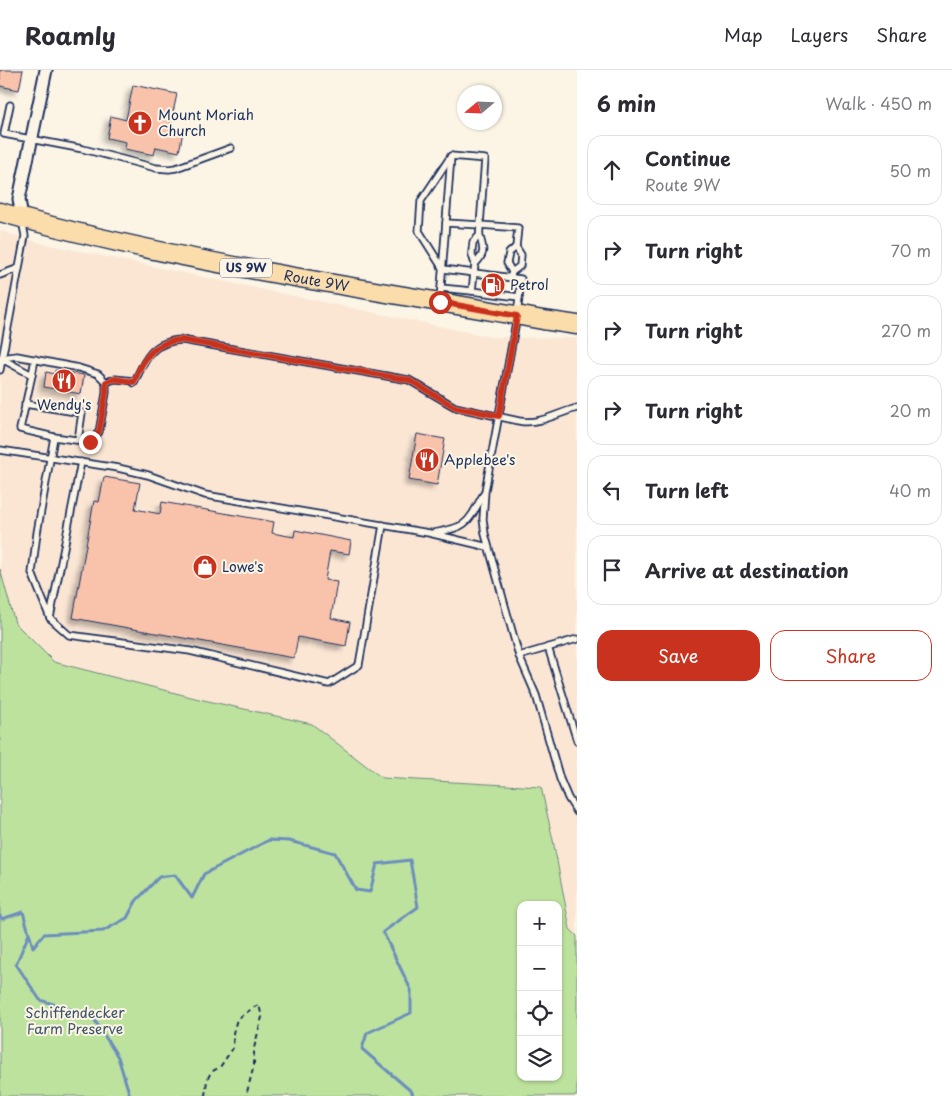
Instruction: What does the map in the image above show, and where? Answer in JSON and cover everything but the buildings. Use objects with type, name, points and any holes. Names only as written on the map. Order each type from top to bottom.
[{"type":"main road","name":"Route 9W","points":[[0,212],[119,243],[190,258],[441,295],[517,316],[577,325]]},
{"type":"street","points":[[22,218],[19,198],[46,70]]},
{"type":"lane","points":[[10,105],[4,134],[83,149],[163,169],[176,168],[231,148]]},
{"type":"lane","points":[[451,156],[441,295],[472,291],[518,298]]},
{"type":"lane","points":[[451,156],[485,159],[479,236],[483,244],[482,257],[475,264]]},
{"type":"lane","points":[[443,269],[419,231],[421,201],[451,156]]},
{"type":"lane","points":[[0,370],[25,236],[22,218]]},
{"type":"lane","points":[[446,223],[518,228],[516,247],[521,256],[520,266],[511,275]]},
{"type":"lane","points":[[472,291],[475,264],[472,255],[473,242],[479,236]]},
{"type":"lane","points":[[511,275],[507,263],[509,253],[516,247]]},
{"type":"lane","points":[[0,275],[19,268]]},
{"type":"lane","points":[[443,269],[511,275],[521,279],[517,316],[485,491],[483,519],[488,547],[519,656],[536,695],[560,779],[568,798],[577,812]]},
{"type":"lane","points":[[106,382],[115,379],[134,382],[145,360],[152,351],[173,340],[182,340],[409,380],[455,407],[519,421],[545,420],[577,408]]},
{"type":"lane","points":[[1,358],[17,356],[35,359],[79,368],[98,374],[106,382],[106,393],[99,432],[90,442],[54,437],[20,428],[35,359]]},
{"type":"lane","points":[[1,358],[32,375]]},
{"type":"lane","points":[[25,404],[82,413],[78,440]]},
{"type":"lane","points":[[54,437],[32,573],[50,618],[69,635],[190,651],[329,684],[359,665],[382,525]]},
{"type":"lane","points":[[0,450],[118,468],[148,475],[205,496],[429,533],[488,547]]},
{"type":"lane","points":[[50,618],[81,462]]},
{"type":"lane","points":[[429,533],[456,529],[464,524],[472,516],[485,491]]},
{"type":"lane","points":[[519,656],[577,639]]},
{"type":"lane","points":[[548,647],[577,741]]},
{"type":"path","points":[[205,1096],[207,1080],[211,1072],[220,1067],[233,1048],[233,1033],[236,1019],[259,1006],[262,1017],[254,1048],[254,1065],[246,1096]]},
{"type":"shaded area","points":[[0,231],[41,243],[491,337],[577,338],[577,936],[570,929],[541,787],[382,778],[312,724],[199,699],[54,662],[15,623],[0,569]]},
{"type":"green space","name":"Schiffendecker Farm Preserve","points":[[0,569],[15,623],[54,662],[199,699],[312,724],[382,778],[541,787],[570,929],[577,936],[577,1096],[0,1096]]},
{"type":"waterway","points":[[0,916],[2,919],[23,912],[33,947],[44,934],[103,931],[127,918],[136,901],[159,877],[175,875],[192,898],[204,874],[269,840],[289,841],[335,853],[356,890],[370,892],[377,864],[410,860],[418,907],[383,932],[411,990],[411,1013],[367,1033],[362,1049],[412,1092],[413,1096]]},
{"type":"waterway","points":[[29,934],[16,964],[40,1000],[92,1016],[118,1057],[130,1096]]},
{"type":"place","name":"Mount Moriah Church","points":[[140,123]]},
{"type":"place","name":"Petrol","points":[[493,285]]},
{"type":"place","name":"Wendy's","points":[[64,381]]},
{"type":"place","name":"Applebee's","points":[[427,460]]},
{"type":"place","name":"Lowe's","points":[[205,567]]},
{"type":"route","points":[[90,442],[99,432],[106,393],[106,382],[115,379],[134,382],[145,360],[152,351],[173,340],[191,341],[409,380],[455,407],[499,416],[517,316],[440,302]]}]
